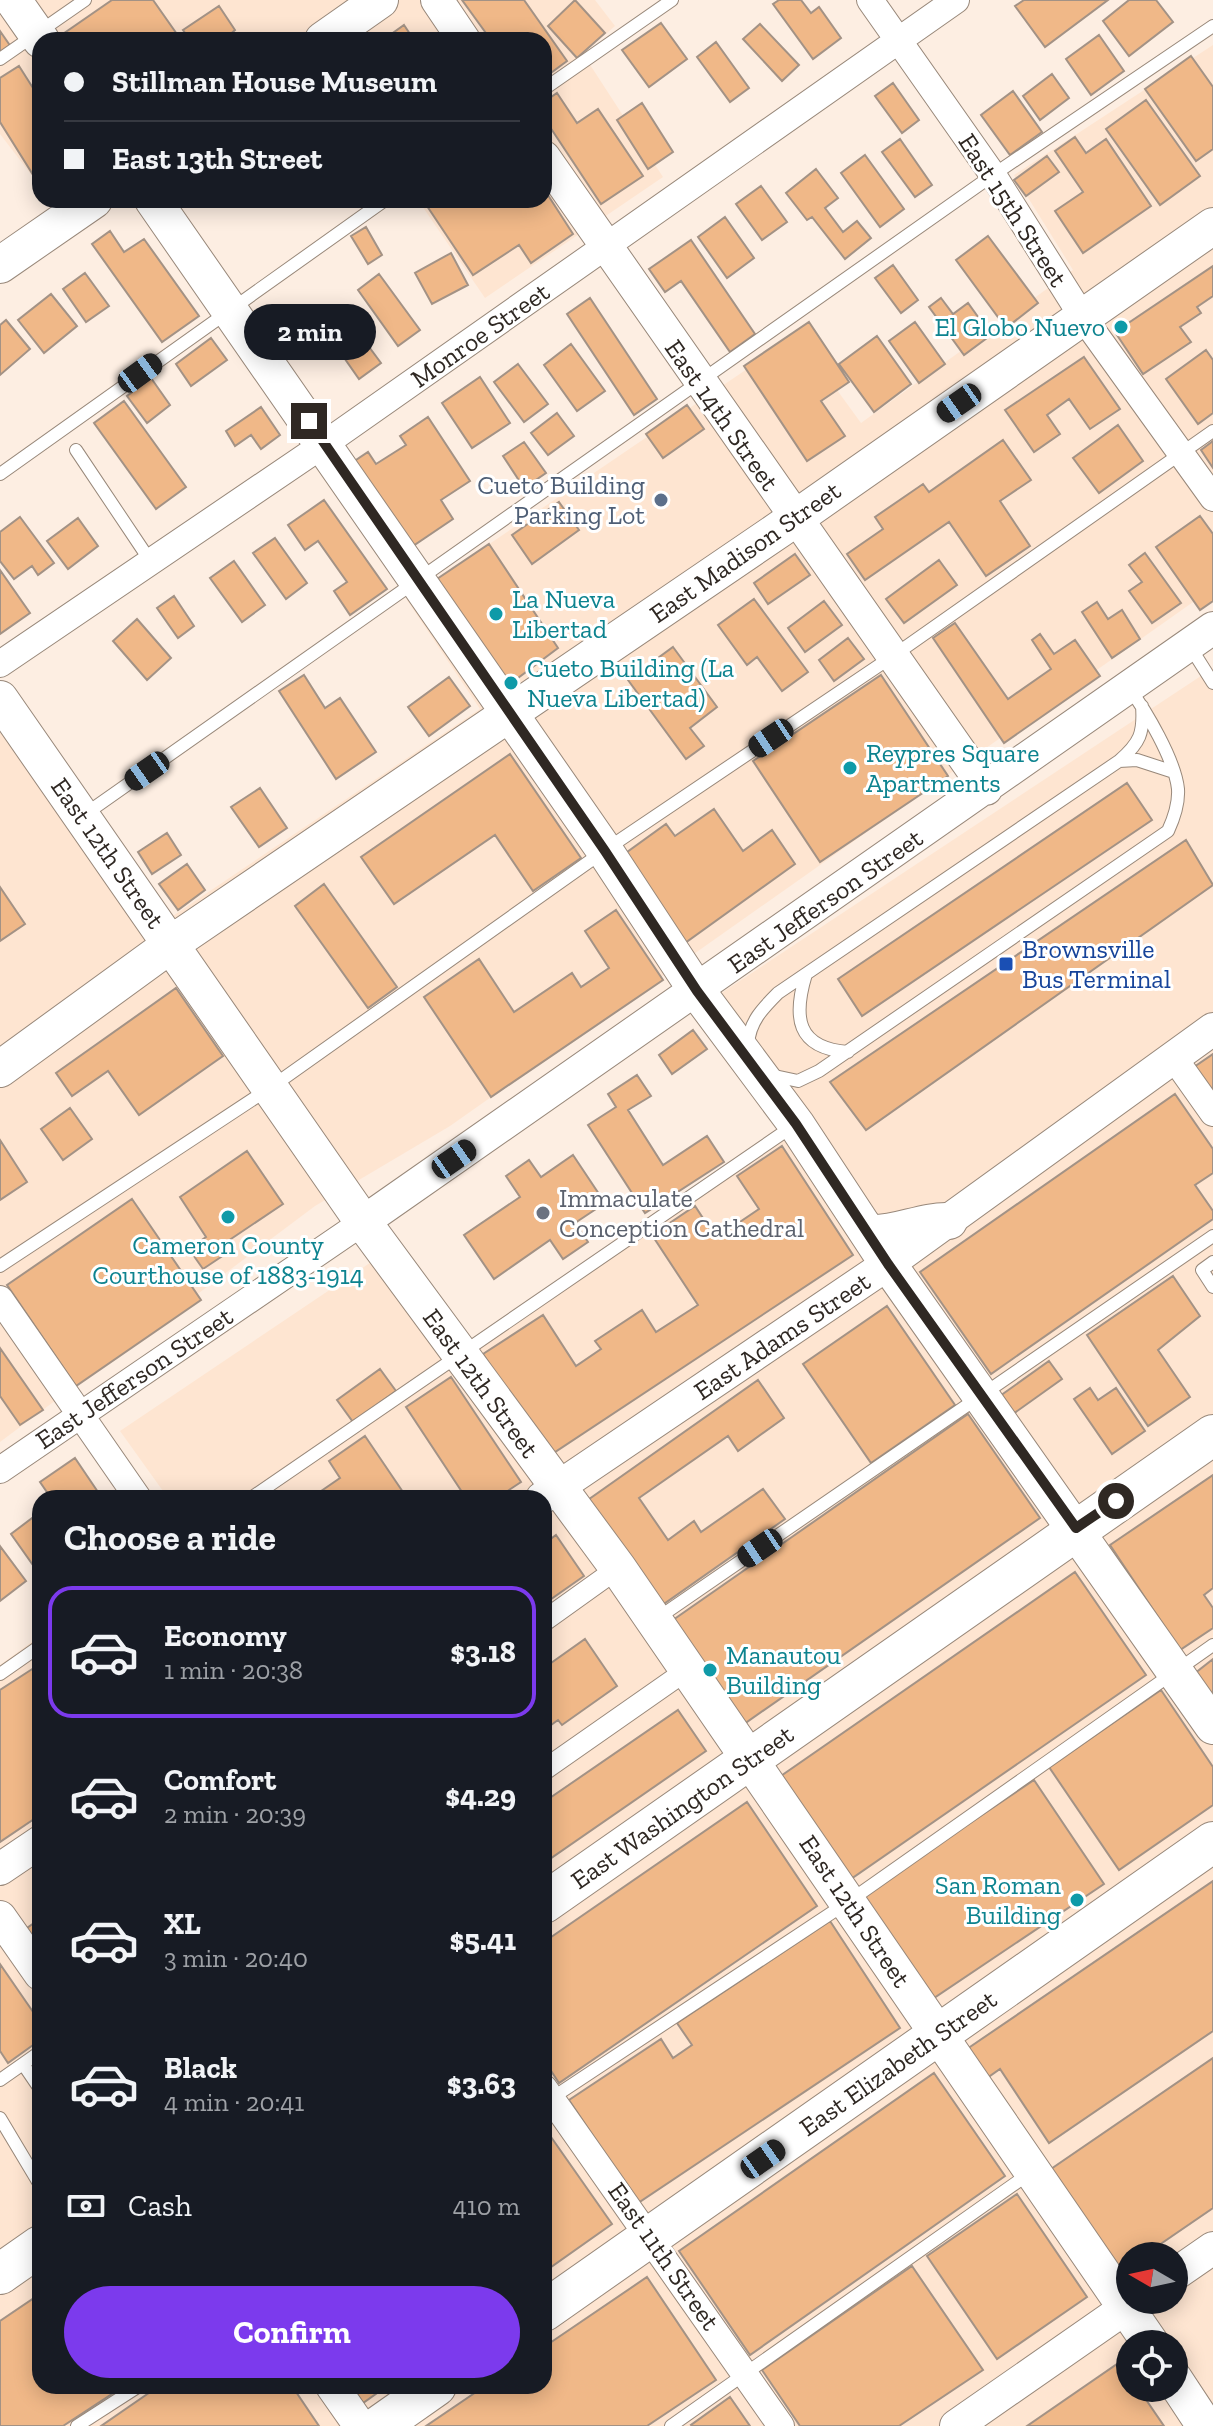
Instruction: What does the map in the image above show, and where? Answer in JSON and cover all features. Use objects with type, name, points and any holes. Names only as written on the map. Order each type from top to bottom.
[{"type":"main road","points":[[13,0],[35,32]]},
{"type":"main road","points":[[334,32],[380,0]]},
{"type":"main road","points":[[0,265],[82,208]]},
{"type":"main road","points":[[159,208],[605,851],[697,991],[796,1124],[888,1264],[984,1395],[1213,1726]]},
{"type":"main road","name":"East Madison Street","points":[[0,1069],[171,944],[795,519],[1213,226]]},
{"type":"main road","name":"East 12th Street","points":[[0,699],[363,1222],[460,1354],[548,1490]]},
{"type":"main road","points":[[868,1233],[895,1233],[932,1220],[949,1221]]},
{"type":"main road","name":"East Washington Street","points":[[552,1897],[1213,1435]]},
{"type":"main road","name":"East 12th Street","points":[[552,1495],[618,1568],[1033,2171],[1116,2283]]},
{"type":"main road","name":"East Elizabeth Street","points":[[552,2305],[1213,1842]]},
{"type":"main road","points":[[0,2274],[32,2252]]},
{"type":"main road","points":[[379,2426],[425,2394]]},
{"type":"main road","points":[[1188,2400],[1205,2426]]},
{"type":"street","points":[[437,0],[459,32]]},
{"type":"street","name":"East 15th Street","points":[[870,0],[993,175],[1082,316],[1213,498]]},
{"type":"street","name":"Monroe Street","points":[[0,664],[324,444],[956,0]]},
{"type":"street","name":"East 14th Street","points":[[552,169],[986,789]]},
{"type":"street","name":"East Jefferson Street","points":[[0,1470],[986,789],[1136,697],[1201,637]]},
{"type":"street","name":"East Adams Street","points":[[552,1492],[888,1264],[1213,1029]]},
{"type":"street","points":[[1174,1058],[1213,1113]]},
{"type":"street","points":[[0,1299],[133,1490]]},
{"type":"street","points":[[552,1615],[618,1568]]},
{"type":"street","points":[[552,1764],[687,1670]]},
{"type":"street","points":[[0,1869],[32,1847]]},
{"type":"street","points":[[0,1917],[32,1963]]},
{"type":"street","name":"East 11th Street","points":[[552,2104],[651,2237],[781,2426]]},
{"type":"street","points":[[1188,2265],[1213,2248]]},
{"type":"street","points":[[956,2426],[1118,2314]]},
{"type":"street","points":[[338,2394],[360,2426]]},
{"type":"lane","points":[[45,32],[85,0]]},
{"type":"lane","points":[[552,83],[672,0]]},
{"type":"lane","points":[[82,816],[419,582],[993,175],[1213,26]]},
{"type":"lane","points":[[0,59],[32,41]]},
{"type":"lane","points":[[0,474],[374,208]]},
{"type":"lane","points":[[0,1266],[270,1088],[605,851],[893,656],[1213,431]]},
{"type":"lane","points":[[76,450],[151,562]]},
{"type":"lane","points":[[1201,637],[1213,683]]},
{"type":"lane","points":[[1136,697],[1174,772],[1178,789],[1176,811],[1168,831],[1158,842],[848,1052],[798,1081],[773,1077],[747,1057],[748,1033],[759,1011],[806,974],[1136,747],[1144,732],[1136,697]]},
{"type":"lane","points":[[1119,761],[1137,760],[1174,772]]},
{"type":"lane","points":[[806,974],[797,1013],[806,1035],[824,1050],[848,1052]]},
{"type":"lane","points":[[263,1490],[796,1124]]},
{"type":"lane","points":[[654,1621],[1213,1236]]},
{"type":"lane","points":[[1213,1262],[1202,1270],[1213,1287]]},
{"type":"lane","points":[[552,2094],[848,1902],[1213,1645]]},
{"type":"lane","points":[[0,1674],[32,1652]]},
{"type":"lane","points":[[0,2080],[32,2058]]},
{"type":"lane","points":[[23,2064],[32,2077]]},
{"type":"lane","points":[[0,2118],[32,2172]]},
{"type":"lane","points":[[671,2426],[1033,2171]]},
{"type":"lane","points":[[77,2426],[127,2394]]},
{"type":"shaded area","points":[[0,0],[595,0],[615,26],[583,54],[663,177],[485,298],[423,208],[552,208],[552,32],[32,32],[32,176],[0,134]]},
{"type":"shaded area","points":[[1213,45],[1213,588],[450,1126],[315,1206],[0,1442],[0,726],[152,930],[480,709],[407,600],[797,335],[861,423],[1073,270],[1014,175]]},
{"type":"shaded area","points":[[1213,668],[1213,2426],[0,2426],[0,1665],[32,1642],[32,2394],[552,2394],[552,1490],[162,1490],[120,1431],[398,1244],[467,1346],[807,1120],[720,994]]},
{"type":"building","points":[[112,0],[153,0],[175,32],[66,32]]},
{"type":"building","points":[[462,0],[524,0],[547,32],[485,32]]},
{"type":"building","points":[[575,0],[605,33],[577,58],[548,26]]},
{"type":"building","points":[[779,0],[801,0],[811,13],[819,7],[841,38],[813,59],[773,4]]},
{"type":"building","points":[[1024,0],[1108,0],[1045,47],[1015,6]]},
{"type":"building","points":[[1129,0],[1156,0],[1173,22],[1129,56],[1103,21]]},
{"type":"building","points":[[219,6],[235,30],[184,32],[183,30]]},
{"type":"building","points":[[661,23],[687,59],[649,87],[622,50]]},
{"type":"building","points":[[760,24],[799,65],[782,81],[743,39]]},
{"type":"building","points":[[404,25],[409,32],[394,32]]},
{"type":"building","points":[[0,31],[11,47],[0,54]]},
{"type":"building","points":[[1099,35],[1124,71],[1091,95],[1066,59]]},
{"type":"building","points":[[552,40],[567,61],[552,72]]},
{"type":"building","points":[[716,42],[749,88],[730,102],[697,57]]},
{"type":"building","points":[[1191,56],[1213,87],[1213,149],[1196,161],[1145,89]]},
{"type":"building","points":[[19,66],[32,86],[32,173],[0,122],[0,78]]},
{"type":"building","points":[[1052,74],[1069,98],[1040,120],[1023,96]]},
{"type":"building","points":[[893,83],[919,120],[902,133],[875,96]]},
{"type":"building","points":[[1013,91],[1042,132],[1010,155],[981,115]]},
{"type":"building","points":[[557,93],[577,123],[598,109],[643,176],[601,204],[552,130],[552,96]]},
{"type":"building","points":[[1146,100],[1200,176],[1160,205],[1106,129]]},
{"type":"building","points":[[642,103],[673,152],[648,169],[617,120]]},
{"type":"building","points":[[1075,137],[1086,153],[1106,139],[1151,206],[1083,253],[1055,211],[1083,192],[1055,151]]},
{"type":"building","points":[[900,139],[932,185],[915,197],[882,152]]},
{"type":"building","points":[[865,155],[904,209],[880,227],[841,173]]},
{"type":"building","points":[[1047,156],[1059,172],[1026,196],[1014,180]]},
{"type":"building","points":[[816,169],[838,198],[825,208],[843,232],[857,221],[871,238],[845,259],[812,217],[807,220],[786,193]]},
{"type":"building","points":[[761,186],[787,222],[762,240],[736,204]]},
{"type":"building","points":[[552,201],[573,234],[531,263],[519,245],[473,275],[428,208],[552,208]]},
{"type":"building","points":[[725,217],[754,258],[727,278],[698,237]]},
{"type":"building","points":[[366,227],[382,255],[368,264],[351,236]]},
{"type":"building","points":[[110,231],[124,252],[144,239],[199,316],[162,342],[92,244]]},
{"type":"building","points":[[988,236],[1038,303],[1006,328],[956,260]]},
{"type":"building","points":[[691,240],[755,334],[730,352],[681,281],[665,292],[649,269]]},
{"type":"building","points":[[451,253],[468,285],[432,304],[415,273]]},
{"type":"building","points":[[893,265],[918,300],[901,313],[875,278]]},
{"type":"building","points":[[1213,266],[1213,296],[1197,307],[1201,313],[1180,327],[1191,342],[1143,374],[1115,332]]},
{"type":"building","points":[[85,273],[109,306],[86,322],[63,289]]},
{"type":"building","points":[[379,274],[420,330],[398,346],[358,290]]},
{"type":"building","points":[[51,294],[77,326],[44,353],[18,320]]},
{"type":"building","points":[[590,298],[657,399],[634,415],[567,314]]},
{"type":"building","points":[[941,298],[953,314],[968,303],[991,335],[964,355],[929,307]]},
{"type":"building","points":[[6,320],[30,349],[0,375],[0,325]]},
{"type":"building","points":[[809,322],[849,382],[821,401],[845,436],[807,461],[744,366]]},
{"type":"building","points":[[915,322],[945,364],[919,383],[889,341]]},
{"type":"building","points":[[352,324],[381,363],[359,379],[331,339]]},
{"type":"building","points":[[877,336],[911,384],[874,412],[839,364]]},
{"type":"building","points":[[211,338],[227,360],[191,386],[176,364]]},
{"type":"building","points":[[571,344],[605,391],[577,411],[544,365]]},
{"type":"building","points":[[1206,350],[1213,360],[1213,413],[1198,424],[1166,379]]},
{"type":"building","points":[[1084,357],[1120,409],[1090,429],[1069,399],[1047,415],[1060,434],[1034,452],[1005,410]]},
{"type":"building","points":[[518,364],[548,404],[524,422],[494,382]]},
{"type":"building","points":[[480,377],[510,423],[472,448],[442,403]]},
{"type":"building","points":[[151,378],[170,405],[147,423],[127,396]]},
{"type":"building","points":[[124,401],[186,487],[156,509],[94,423]]},
{"type":"building","points":[[687,405],[704,429],[663,458],[646,434]]},
{"type":"building","points":[[261,407],[280,435],[261,449],[251,435],[235,446],[226,431]]},
{"type":"building","points":[[557,413],[574,436],[548,455],[531,433]]},
{"type":"building","points":[[428,417],[470,481],[441,500],[453,519],[407,550],[350,464],[368,452],[376,464],[406,445],[400,436]]},
{"type":"building","points":[[1118,425],[1143,461],[1099,493],[1073,458]]},
{"type":"building","points":[[1003,440],[1031,480],[1000,501],[1030,546],[986,576],[949,522],[865,580],[847,554],[883,529],[875,517],[923,484],[929,492]]},
{"type":"building","points":[[1213,441],[1213,468],[1201,450]]},
{"type":"building","points":[[524,442],[546,473],[524,488],[503,456]]},
{"type":"building","points":[[324,500],[387,589],[350,615],[334,591],[347,582],[318,541],[305,550],[288,525]]},
{"type":"building","points":[[559,502],[579,530],[532,564],[512,535]]},
{"type":"building","points":[[1200,516],[1213,534],[1213,601],[1200,610],[1156,547]]},
{"type":"building","points":[[20,517],[54,563],[38,575],[32,566],[14,579],[0,561],[0,532]]},
{"type":"building","points":[[78,518],[98,546],[68,569],[47,541]]},
{"type":"building","points":[[275,538],[307,583],[286,599],[253,553]]},
{"type":"building","name":"La Nueva Libertad","points":[[489,544],[558,648],[506,687],[434,581]]},
{"type":"building","points":[[1145,553],[1181,603],[1152,623],[1129,591],[1142,582],[1129,565]]},
{"type":"building","points":[[795,554],[810,575],[768,604],[754,583]]},
{"type":"building","points":[[939,560],[957,585],[904,623],[886,599]]},
{"type":"building","points":[[234,561],[265,605],[242,622],[210,578]]},
{"type":"building","points":[[0,570],[30,613],[0,634]]},
{"type":"building","points":[[174,596],[194,626],[178,638],[157,608]]},
{"type":"building","points":[[754,599],[808,672],[782,691],[757,657],[747,665],[718,625]]},
{"type":"building","points":[[824,601],[842,625],[805,652],[788,628]]},
{"type":"building","points":[[1097,602],[1108,619],[1122,610],[1140,639],[1112,658],[1082,612]]},
{"type":"building","points":[[137,619],[171,658],[147,680],[113,641]]},
{"type":"building","points":[[955,623],[1008,699],[1051,669],[1032,640],[1040,634],[1054,654],[1075,640],[1100,676],[1004,743],[933,638]]},
{"type":"building","points":[[848,638],[864,659],[834,681],[819,660]]},
{"type":"building","points":[[673,647],[717,707],[690,728],[704,746],[686,759],[628,680]]},
{"type":"building","points":[[304,675],[325,708],[340,698],[376,752],[336,779],[279,691]]},
{"type":"building","name":"Reypres Square Apartments","points":[[881,675],[948,776],[820,862],[753,761]]},
{"type":"building","points":[[449,677],[470,706],[429,736],[408,707]]},
{"type":"building","points":[[510,754],[581,858],[533,891],[495,835],[394,904],[361,857]]},
{"type":"building","points":[[1127,783],[1152,820],[862,1016],[838,979]]},
{"type":"building","points":[[260,788],[287,828],[259,847],[231,807]]},
{"type":"building","points":[[714,809],[743,851],[772,830],[795,864],[685,943],[623,855],[666,824],[675,836]]},
{"type":"building","points":[[167,833],[181,855],[152,874],[138,852]]},
{"type":"building","points":[[1186,840],[1213,885],[866,1130],[830,1082]]},
{"type":"building","points":[[187,864],[205,890],[178,910],[159,884]]},
{"type":"building","points":[[324,884],[397,987],[368,1008],[295,906]]},
{"type":"building","points":[[0,887],[25,924],[0,941]]},
{"type":"building","points":[[616,910],[663,980],[491,1097],[424,997],[479,959],[514,1012],[572,973],[581,987],[609,968],[585,931]]},
{"type":"building","points":[[176,988],[223,1056],[139,1115],[108,1071],[72,1096],[56,1073]]},
{"type":"building","points":[[693,1030],[707,1049],[672,1074],[659,1055]]},
{"type":"building","points":[[1213,1054],[1213,1095],[1194,1067]]},
{"type":"building","points":[[637,1075],[651,1096],[628,1110],[663,1165],[707,1136],[724,1162],[645,1213],[588,1125],[616,1107],[608,1094]]},
{"type":"building","points":[[1175,1094],[1213,1149],[1213,1173],[1195,1185],[1213,1211],[1213,1219],[991,1374],[920,1272]]},
{"type":"building","points":[[70,1108],[92,1139],[63,1160],[41,1129]]},
{"type":"building","points":[[0,1140],[27,1182],[0,1200]]},
{"type":"building","points":[[782,1146],[853,1255],[549,1456],[483,1354],[543,1315],[576,1366],[601,1349],[595,1341],[642,1310],[656,1332],[698,1305],[652,1235],[695,1206],[716,1238],[759,1209],[737,1176]]},
{"type":"building","name":"Cameron County Courthouse of 1883-1914","points":[[247,1151],[283,1204],[222,1245],[227,1253],[203,1269],[189,1249],[206,1237],[180,1197]]},
{"type":"building","name":"Immaculate Conception Cathedral","points":[[573,1155],[605,1203],[575,1223],[588,1242],[563,1259],[550,1240],[494,1279],[464,1235],[520,1197],[506,1176],[529,1160],[541,1177]]},
{"type":"building","points":[[132,1199],[201,1300],[76,1386],[7,1285]]},
{"type":"building","points":[[1173,1276],[1200,1316],[1158,1350],[1190,1397],[1148,1426],[1087,1335]]},
{"type":"building","points":[[887,1306],[955,1405],[871,1463],[803,1364]]},
{"type":"building","points":[[0,1348],[43,1410],[20,1425],[0,1396]]},
{"type":"building","points":[[1049,1361],[1062,1379],[1013,1414],[1000,1396]]},
{"type":"building","points":[[380,1369],[396,1391],[353,1422],[337,1400]]},
{"type":"building","points":[[451,1377],[521,1482],[509,1490],[461,1490],[406,1407]]},
{"type":"building","points":[[758,1380],[784,1418],[738,1451],[728,1436],[639,1498],[668,1540],[694,1521],[701,1532],[763,1489],[785,1519],[658,1608],[585,1502]]},
{"type":"building","points":[[1090,1388],[1098,1400],[1116,1388],[1145,1431],[1112,1454],[1074,1399]]},
{"type":"building","points":[[968,1414],[1040,1518],[744,1724],[673,1620]]},
{"type":"building","points":[[365,1436],[402,1490],[323,1490],[340,1478],[329,1461]]},
{"type":"building","points":[[75,1458],[97,1490],[46,1490],[40,1482]]},
{"type":"building","points":[[1213,1475],[1213,1588],[1204,1595],[1213,1608],[1213,1628],[1180,1650],[1110,1545]]},
{"type":"building","points":[[32,1518],[32,1564],[11,1534]]},
{"type":"building","points":[[556,1535],[584,1576],[552,1598],[552,1538]]},
{"type":"building","points":[[0,1546],[26,1581],[0,1601]]},
{"type":"building","points":[[1075,1572],[1146,1675],[848,1881],[778,1778]]},
{"type":"building","points":[[585,1639],[617,1686],[562,1725],[558,1720],[552,1724],[552,1662]]},
{"type":"building","points":[[1213,1659],[1213,1700],[1194,1674]]},
{"type":"building","points":[[32,1669],[32,1820],[0,1842],[0,1690]]},
{"type":"building","points":[[1161,1690],[1213,1767],[1213,1805],[1119,1870],[1049,1767]]},
{"type":"building","points":[[678,1710],[706,1751],[552,1857],[552,1797]]},
{"type":"building","points":[[1034,1780],[1104,1884],[931,2000],[862,1895]]},
{"type":"building","points":[[747,1802],[817,1906],[559,2083],[552,2072],[552,1936]]},
{"type":"building","points":[[1213,1881],[1213,2031],[1049,2143],[1000,2069],[987,2078],[967,2049]]},
{"type":"building","points":[[830,1921],[900,2028],[638,2203],[569,2100],[661,2039],[673,2058],[692,2045],[677,2023]]},
{"type":"building","points":[[32,1924],[32,1942],[24,1930]]},
{"type":"building","points":[[0,1964],[32,2010],[32,2046],[8,2063],[0,2051]]},
{"type":"building","points":[[1213,2058],[1213,2208],[1163,2242],[1116,2242],[1116,2264],[1051,2169]]},
{"type":"building","points":[[934,2073],[1005,2176],[750,2355],[679,2251]]},
{"type":"building","points":[[552,2138],[612,2224],[552,2266]]},
{"type":"building","points":[[1017,2194],[1087,2297],[997,2359],[927,2256]]},
{"type":"building","points":[[912,2266],[983,2370],[899,2426],[800,2426],[762,2370]]},
{"type":"building","points":[[647,2277],[716,2380],[647,2426],[426,2426],[473,2394],[552,2394],[552,2342]]},
{"type":"building","points":[[32,2299],[32,2394],[112,2394],[63,2426],[0,2426],[0,2321]]},
{"type":"building","points":[[1116,2365],[1116,2402],[1148,2402],[1164,2426],[1027,2426]]},
{"type":"building","points":[[147,2394],[297,2394],[319,2426],[101,2426]]},
{"type":"building","points":[[357,2394],[376,2394],[363,2403]]},
{"type":"building","points":[[730,2397],[750,2426],[691,2425]]},
{"type":"place","name":"El Globo Nuevo","points":[[1121,327]]},
{"type":"place","name":"Cueto Building Parking Lot","points":[[661,500]]},
{"type":"place","name":"La Nueva Libertad","points":[[496,614]]},
{"type":"place","name":"Cueto Building (La Nueva Libertad)","points":[[511,683]]},
{"type":"place","name":"Reypres Square Apartments","points":[[850,768]]},
{"type":"place","name":"Brownsville Bus Terminal","points":[[1006,964]]},
{"type":"place","name":"Immaculate Conception Cathedral","points":[[543,1213]]},
{"type":"place","name":"Cameron County Courthouse of 1883-1914","points":[[228,1217]]},
{"type":"place","name":"Manautou Building","points":[[710,1670]]},
{"type":"place","name":"San Roman Building","points":[[1077,1900]]},
{"type":"route","points":[[309,421],[605,851],[697,991],[796,1124],[888,1264],[1076,1528],[1116,1501]]}]
